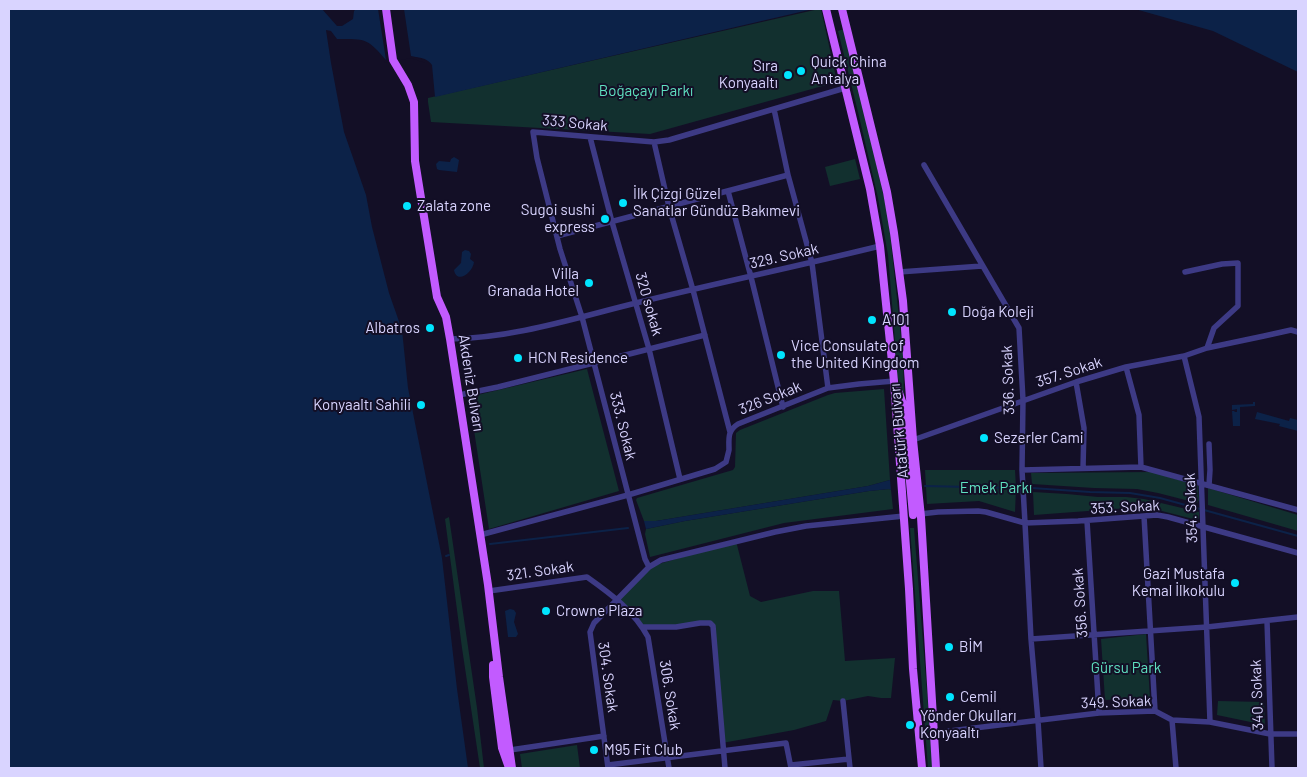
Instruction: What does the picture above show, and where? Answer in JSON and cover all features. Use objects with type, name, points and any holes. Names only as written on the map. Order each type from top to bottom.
[{"type":"main road","name":"Akdeniz Bulvarı","points":[[386,9],[393,60],[404,77],[412,96],[416,170],[437,297],[446,317],[459,395],[489,591],[494,632],[496,677],[511,768]]},
{"type":"main road","name":"Atatürk Bulvarı","points":[[826,9],[870,189],[880,246],[894,382],[913,669],[922,768]]},
{"type":"main road","name":"Atatürk Bulvarı","points":[[842,9],[887,192],[903,301],[936,768]]},
{"type":"main road","points":[[894,382],[903,404],[918,515],[904,517]]},
{"type":"street","name":"333 Sokak","points":[[594,363],[557,236],[537,158],[533,132],[654,142],[669,140],[845,88]]},
{"type":"street","points":[[774,109],[788,175],[812,263],[828,388]]},
{"type":"street","name":"320 sokak","points":[[590,137],[612,222],[649,349],[680,480]]},
{"type":"street","points":[[654,142],[669,207],[694,290],[730,432]]},
{"type":"street","name":"336. Sokak","points":[[924,165],[1019,328],[1023,400],[1022,470],[1024,523],[1040,768]]},
{"type":"street","points":[[557,236],[788,175]]},
{"type":"street","points":[[728,191],[783,407]]},
{"type":"street","name":"329. Sokak","points":[[450,339],[510,333],[546,326],[880,246]]},
{"type":"street","points":[[1185,272],[1222,264],[1238,263],[1238,306],[1214,328],[1207,348]]},
{"type":"street","points":[[899,272],[982,266]]},
{"type":"street","name":"357. Sokak","points":[[913,440],[1076,382],[1126,368],[1184,356],[1207,348],[1292,330],[1298,332]]},
{"type":"street","points":[[459,395],[705,335]]},
{"type":"street","name":"354. Sokak","points":[[1184,356],[1199,417],[1206,484],[1203,505],[1210,722]]},
{"type":"street","name":"333. Sokak","points":[[594,363],[628,495]]},
{"type":"street","points":[[1126,368],[1139,415],[1141,467]]},
{"type":"street","name":"326 Sokak","points":[[480,535],[715,470],[726,462],[730,432],[738,424],[828,388],[894,382]]},
{"type":"street","points":[[1076,382],[1084,428],[1084,468]]},
{"type":"street","points":[[1206,484],[1210,470],[1209,444]]},
{"type":"street","points":[[1022,470],[1141,467],[1298,510]]},
{"type":"street","points":[[628,495],[645,559],[649,567],[661,560],[775,532],[806,526],[873,518],[904,517]]},
{"type":"street","name":"353. Sokak","points":[[918,515],[950,512],[986,512],[1024,523],[1087,521],[1157,515],[1298,553]]},
{"type":"street","points":[[1144,516],[1155,711]]},
{"type":"street","name":"356. Sokak","points":[[1087,521],[1099,713]]},
{"type":"street","name":"304. Sokak","points":[[608,767],[590,632],[594,623],[649,567]]},
{"type":"street","name":"321. Sokak","points":[[489,591],[587,577],[617,599],[643,627]]},
{"type":"street","points":[[1031,639],[1207,627],[1298,617]]},
{"type":"street","name":"340. Sokak","points":[[1267,620],[1272,768]]},
{"type":"street","points":[[643,627],[676,627],[700,623],[710,623],[712,626],[725,768]]},
{"type":"street","name":"306. Sokak","points":[[643,627],[648,636],[670,768]]},
{"type":"street","points":[[843,701],[850,768]]},
{"type":"street","name":"349. Sokak","points":[[934,733],[1099,713],[1155,711],[1172,720],[1210,722],[1270,734],[1298,734]]},
{"type":"street","points":[[1172,720],[1176,768]]},
{"type":"street","points":[[507,747],[604,736]]},
{"type":"street","points":[[608,767],[668,757],[786,743],[791,767],[849,760]]},
{"type":"green space","name":"Boğaçayı Parkı","points":[[821,9],[837,82],[650,134],[431,122],[428,98]]},
{"type":"green space","points":[[844,29],[888,215],[903,355],[904,396],[897,375],[888,255],[878,198],[838,31]]},
{"type":"green space","points":[[855,159],[860,179],[830,186],[825,167]]},
{"type":"green space","points":[[587,369],[619,491],[489,529],[469,397]]},
{"type":"green space","points":[[884,389],[890,480],[868,486],[656,521],[644,521],[636,500],[637,498],[733,470],[735,467],[736,433],[740,430],[835,393]]},
{"type":"green space","name":"Emek Parkı","points":[[925,470],[1015,470],[1015,512],[979,501],[927,504]]},
{"type":"green space","points":[[1153,472],[1198,486],[1199,500],[1197,503],[1137,489],[1032,484],[1031,473]]},
{"type":"green space","points":[[1208,488],[1298,515],[1298,531],[1208,505]]},
{"type":"green space","points":[[891,490],[893,509],[784,523],[650,557],[645,534],[646,529],[685,521]]},
{"type":"green space","points":[[1033,492],[1144,499],[1199,512],[1199,518],[1197,520],[1158,510],[1132,512],[1128,508],[1034,515]]},
{"type":"green space","points":[[449,517],[484,768],[480,768],[462,648],[445,519]]},
{"type":"green space","points":[[910,528],[914,528],[933,768],[928,768]]},
{"type":"green space","points":[[736,541],[750,596],[761,602],[813,591],[839,591],[845,661],[895,658],[891,698],[868,696],[843,701],[833,700],[826,721],[794,730],[722,743],[713,626],[710,623],[643,627],[617,599],[649,567]]},
{"type":"green space","name":"Gürsu Park","points":[[1146,634],[1150,698],[1105,700],[1101,639]]},
{"type":"green space","points":[[1218,701],[1264,702],[1265,725],[1217,715]]},
{"type":"green space","points":[[577,745],[580,768],[522,768],[520,754]]},
{"type":"water","points":[[9,9],[322,9],[337,26],[342,26],[353,19],[356,9],[813,9],[435,97],[432,65],[428,61],[417,57],[386,60],[374,47],[365,41],[337,39],[331,31],[326,30],[344,132],[366,195],[389,293],[402,330],[408,388],[442,558],[468,768],[9,768]]},
{"type":"water","points":[[1135,9],[1298,9],[1298,72],[1213,31]]},
{"type":"water","points":[[454,157],[459,160],[457,172],[437,169],[436,164],[439,161],[450,162]]},
{"type":"water","points":[[465,250],[469,251],[471,254],[470,259],[474,262],[471,270],[461,277],[454,270],[461,263],[462,252]]},
{"type":"water","points":[[1255,402],[1255,406],[1240,407],[1240,426],[1233,426],[1232,411],[1237,412],[1237,409],[1232,410],[1232,405],[1253,404]]},
{"type":"water","points":[[1257,412],[1289,421],[1290,418],[1298,420],[1298,431],[1279,426],[1280,424],[1255,419]]},
{"type":"water","points":[[890,480],[891,490],[869,491],[646,529],[644,521],[656,521],[868,486]]},
{"type":"water","points":[[510,609],[516,613],[514,622],[518,634],[516,637],[508,637],[505,611]]},
{"type":"pier","points":[[378,9],[404,9],[411,56],[425,60],[425,63],[411,58],[384,62],[386,60]]},
{"type":"waterway","points":[[925,486],[1016,488]]},
{"type":"waterway","points":[[1032,488],[1130,493],[1160,498],[1200,509]]},
{"type":"waterway","points":[[1204,510],[1298,536]]},
{"type":"waterway","points":[[490,544],[628,528]]},
{"type":"place","name":"Quick China Antalya","points":[[801,71]]},
{"type":"place","name":"Sıra Konyaaltı","points":[[788,75]]},
{"type":"place","name":"İlk Çizgi Güzel Sanatlar Gündüz Bakımevi","points":[[623,203]]},
{"type":"place","name":"Zalata zone","points":[[407,206]]},
{"type":"place","name":"Sugoi sushi express","points":[[605,219]]},
{"type":"place","name":"Villa Granada Hotel","points":[[589,283]]},
{"type":"place","name":"Doğa Koleji","points":[[952,312]]},
{"type":"place","name":"A101","points":[[872,320]]},
{"type":"place","name":"Albatros","points":[[430,328]]},
{"type":"place","name":"Vice Consulate of the United Kingdom","points":[[781,355]]},
{"type":"place","name":"HCN Residence","points":[[518,358]]},
{"type":"place","name":"Konyaaltı Sahili","points":[[421,405]]},
{"type":"place","name":"Sezerler Cami","points":[[984,438]]},
{"type":"place","name":"Gazi Mustafa Kemal İlkokulu","points":[[1235,583]]},
{"type":"place","name":"Crowne Plaza","points":[[546,611]]},
{"type":"place","name":"BİM","points":[[949,647]]},
{"type":"place","name":"Cemil","points":[[950,697]]},
{"type":"place","name":"Yönder Okulları Konyaaltı","points":[[910,725]]},
{"type":"place","name":"M95 Fit Club","points":[[594,750]]}]
